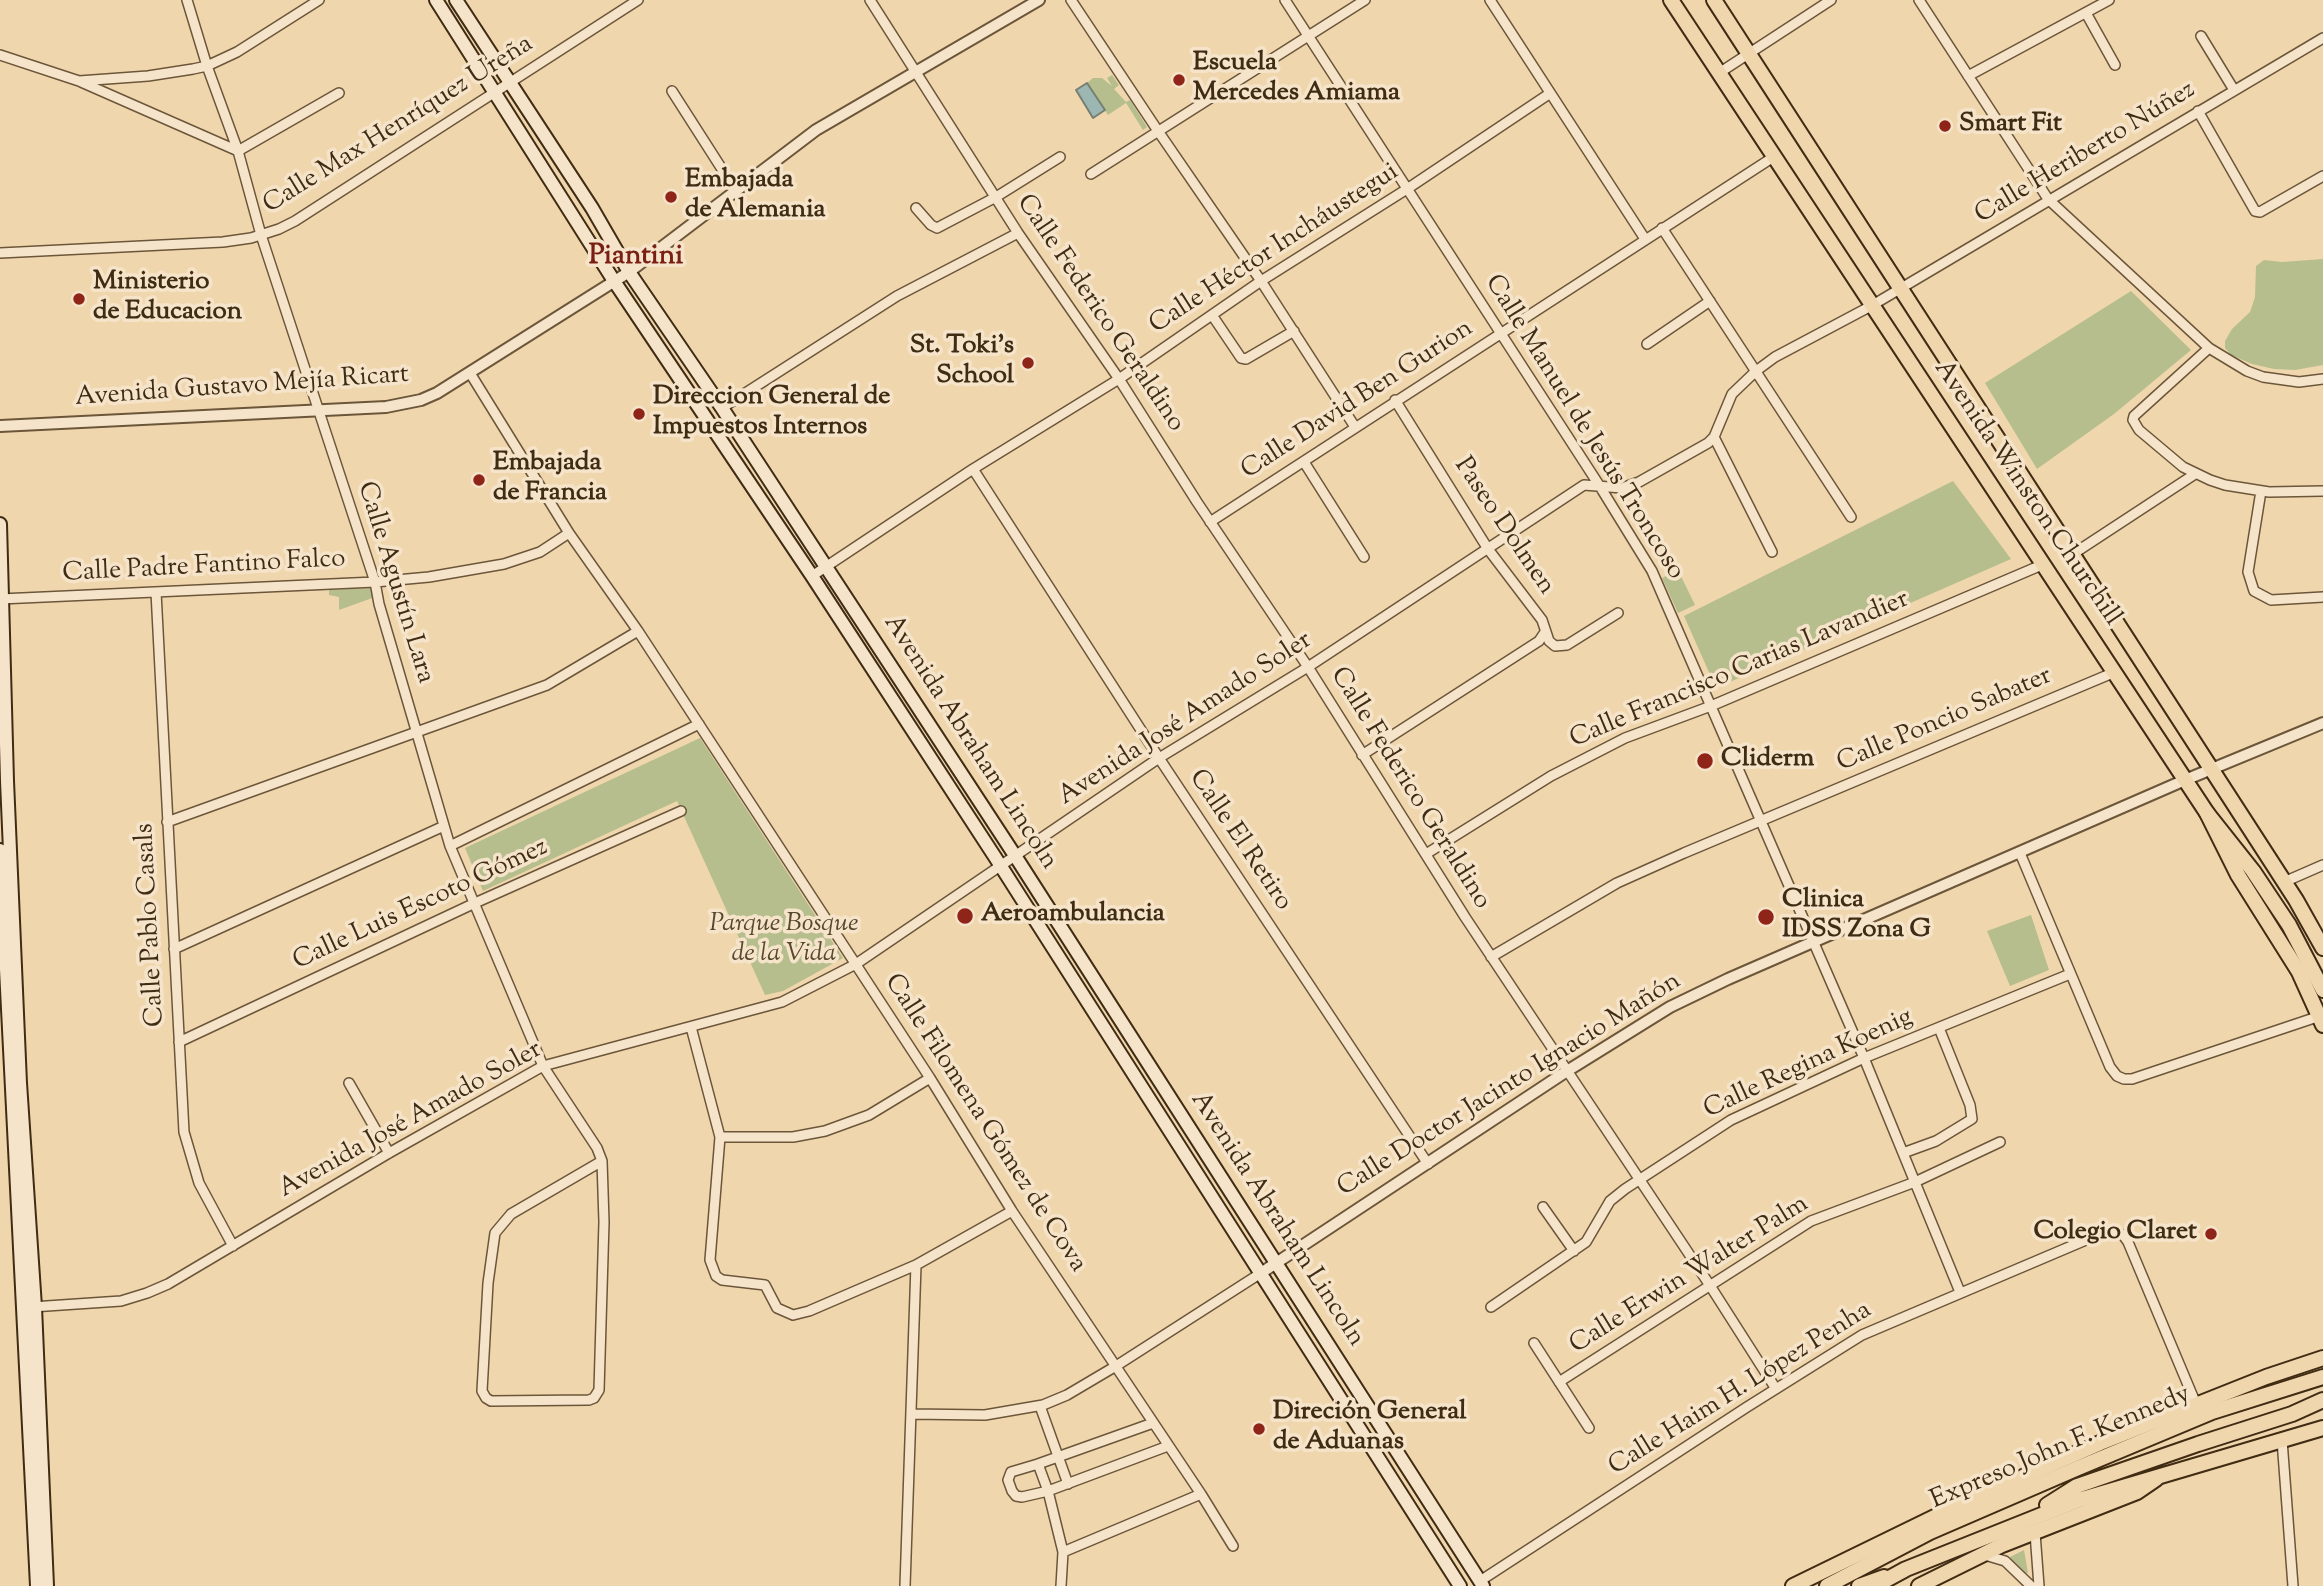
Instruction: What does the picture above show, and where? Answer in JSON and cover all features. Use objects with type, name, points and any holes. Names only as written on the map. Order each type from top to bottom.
[{"type":"main road","name":"Avenida Abraham Lincoln","points":[[436,0],[614,281],[1000,865],[1460,1586]]},
{"type":"main road","name":"Avenida Abraham Lincoln","points":[[456,0],[592,208],[629,272],[722,408],[1015,855],[1481,1584]]},
{"type":"main road","name":"Avenida Winston Churchill","points":[[1671,0],[2207,813],[2238,875],[2292,960],[2321,1021]]},
{"type":"main road","name":"Avenida Winston Churchill","points":[[1714,0],[2284,882],[2323,948]]},
{"type":"main road","points":[[0,524],[7,781],[8,1002]]},
{"type":"main road","points":[[2207,813],[2253,872],[2288,925],[2323,990]]},
{"type":"main road","points":[[0,850],[47,1586]]},
{"type":"main road","points":[[29,1307],[37,1586]]},
{"type":"main road","points":[[1793,1586],[1953,1508],[2100,1443],[2319,1358]]},
{"type":"main road","name":"Expreso John F. Kennedy","points":[[1827,1586],[1930,1532],[2212,1412],[2323,1377]]},
{"type":"main road","points":[[2018,1523],[2077,1486],[2292,1414],[2323,1400]]},
{"type":"main road","points":[[2161,1420],[2212,1412]]},
{"type":"main road","name":"Expreso John F. Kennedy","points":[[1875,1586],[1906,1569],[2079,1500],[2166,1472],[2323,1428]]},
{"type":"main road","points":[[1919,1586],[1983,1554],[2137,1492],[2166,1472]]},
{"type":"main road","points":[[1859,1586],[1906,1569]]},
{"type":"street","name":"Calle Agustín Lara","points":[[187,0],[374,582],[450,846],[543,1066],[597,1148],[602,1161]]},
{"type":"street","points":[[79,81],[148,76],[207,66],[237,52],[319,0]]},
{"type":"street","name":"Calle Max Henríquez Ureña","points":[[0,253],[223,242],[261,235],[295,221],[638,0]]},
{"type":"street","name":"Calle Federico Geraldino","points":[[870,0],[1018,233],[1119,379],[1210,522],[1308,667],[1491,957],[1776,1389]]},
{"type":"street","name":"Avenida Gustavo Mejía Ricart","points":[[0,426],[403,404],[437,393],[629,272],[816,130],[1039,0]]},
{"type":"street","points":[[1071,0],[1261,281],[1355,427]]},
{"type":"street","name":"Calle Manuel de Jesús Troncoso","points":[[1284,0],[1652,571],[1864,1058],[1960,1292]]},
{"type":"street","points":[[1091,174],[1364,0]]},
{"type":"street","points":[[1490,0],[1644,239]]},
{"type":"street","points":[[1719,73],[1830,0]]},
{"type":"street","points":[[1919,0],[2048,199],[2209,348],[2263,377],[2299,382],[2323,379]]},
{"type":"street","points":[[1968,76],[2109,0]]},
{"type":"street","points":[[2086,13],[2115,65]]},
{"type":"street","points":[[2201,36],[2234,90]]},
{"type":"street","name":"Calle Heriberto Núñez","points":[[1871,306],[2323,38]]},
{"type":"street","points":[[0,55],[79,81],[237,151],[339,93]]},
{"type":"street","points":[[672,91],[736,191]]},
{"type":"street","name":"Calle Héctor Incháustegui","points":[[811,576],[973,469],[1119,379],[1261,281],[1407,190],[1549,94]]},
{"type":"street","points":[[2198,111],[2255,211],[2260,212],[2323,176]]},
{"type":"street","name":"Calle David Ben Gurion","points":[[1210,522],[1775,156]]},
{"type":"street","points":[[916,208],[930,225],[937,228],[996,197],[1060,157]]},
{"type":"street","points":[[1662,228],[1852,517]]},
{"type":"street","points":[[722,408],[897,296],[1018,233]]},
{"type":"street","points":[[1647,344],[1710,301]]},
{"type":"street","points":[[1772,552],[1714,437],[1732,394],[1756,371],[1775,357],[1871,306]]},
{"type":"street","points":[[1212,315],[1241,358],[1246,359],[1294,331]]},
{"type":"street","points":[[2209,348],[2133,418],[2139,430],[2195,474],[2225,485],[2260,491],[2323,491]]},
{"type":"street","name":"Calle Filomena Gómez de Cova","points":[[470,373],[569,533],[699,724],[930,1078],[1012,1211],[1233,1546]]},
{"type":"street","name":"Paseo Dolmen","points":[[1362,755],[1539,641],[1545,632],[1542,620],[1488,549],[1395,400]]},
{"type":"street","name":"Avenida José Amado Soler","points":[[29,1307],[121,1301],[147,1293],[168,1284],[389,1153],[543,1066],[782,1002],[856,964],[1159,758],[1308,667],[1584,485],[1619,489],[1639,482],[1685,457],[1714,437]]},
{"type":"street","points":[[1304,462],[1364,557]]},
{"type":"street","name":"Calle El Retiro","points":[[973,469],[1159,758],[1428,1164]]},
{"type":"street","points":[[2073,554],[2195,474]]},
{"type":"street","points":[[2260,491],[2248,572],[2254,591],[2271,600],[2323,597]]},
{"type":"street","name":"Calle Padre Fantino Falco","points":[[1,599],[374,582],[455,574],[504,564],[540,552],[569,533]]},
{"type":"street","name":"Calle Francisco Carias Lavandier","points":[[1426,855],[1551,776],[1625,738],[1711,706],[2044,564]]},
{"type":"street","name":"Calle Pablo Casals","points":[[156,592],[184,1132],[199,1183],[233,1246]]},
{"type":"street","points":[[1545,632],[1549,641],[1561,647],[1618,613]]},
{"type":"street","points":[[167,822],[547,685],[638,631]]},
{"type":"street","name":"Calle Poncio Sabater","points":[[1491,957],[1617,883],[2115,672]]},
{"type":"street","name":"Calle Doctor Jacinto Ignacio Mañón","points":[[912,1414],[985,1415],[1040,1406],[1067,1395],[1261,1273],[1567,1071],[1670,1007],[2185,780],[2323,723]]},
{"type":"street","points":[[450,846],[699,724]]},
{"type":"street","name":"Calle Luis Escoto Gómez","points":[[179,1042],[475,903],[681,811]]},
{"type":"street","points":[[174,949],[444,826]]},
{"type":"street","points":[[2020,853],[2110,1067],[2117,1076],[2132,1079],[2321,1021]]},
{"type":"street","points":[[2284,882],[2323,865]]},
{"type":"street","name":"Calle Regina Koenig","points":[[1491,1307],[1586,1242],[1610,1201],[1731,1120],[1864,1058],[2070,974]]},
{"type":"street","points":[[691,1027],[720,1137],[710,1261],[716,1276],[722,1280],[765,1285],[777,1308],[793,1315],[809,1311],[916,1265],[1012,1211]]},
{"type":"street","points":[[1903,1153],[1936,1140],[1972,1119],[1970,1105],[1939,1028]]},
{"type":"street","points":[[720,1137],[793,1137],[825,1131],[869,1115],[930,1078]]},
{"type":"street","points":[[349,1083],[389,1153]]},
{"type":"street","name":"Calle Erwin Walter Palm","points":[[1559,1382],[1709,1284],[1811,1222],[1915,1182],[2000,1142]]},
{"type":"street","points":[[602,1161],[604,1222],[599,1390],[594,1398],[589,1400],[491,1401],[482,1391],[488,1283],[495,1233],[511,1214],[602,1161]]},
{"type":"street","points":[[1543,1207],[1574,1251]]},
{"type":"street","name":"Calle Haim H. López Penha","points":[[1481,1584],[1862,1335],[2097,1234],[2115,1231],[2123,1235],[2134,1253],[2196,1404]]},
{"type":"street","points":[[905,1586],[916,1265]]},
{"type":"street","points":[[1534,1343],[1589,1428]]},
{"type":"street","points":[[1040,1406],[1068,1483]]},
{"type":"street","points":[[1153,1423],[1011,1472],[1008,1480],[1012,1491],[1016,1496],[1022,1497],[1048,1491],[1168,1446]]},
{"type":"street","points":[[2282,1440],[2293,1586]]},
{"type":"street","points":[[1038,1464],[1048,1491],[1063,1552],[1061,1586]]},
{"type":"street","points":[[1063,1552],[1201,1494]]},
{"type":"street","points":[[2035,1533],[2039,1586]]},
{"type":"street","points":[[1983,1554],[2005,1562],[2031,1586]]},
{"type":"green space","points":[[1112,75],[1119,85],[1114,89],[1126,102],[1130,100],[1147,127],[1143,130],[1126,103],[1108,115],[1087,83],[1093,78],[1102,78],[1112,86],[1107,78]]},
{"type":"green space","points":[[2323,259],[2323,365],[2295,370],[2274,369],[2231,355],[2225,348],[2225,341],[2232,329],[2250,312],[2255,297],[2256,266],[2264,260],[2282,262]]},
{"type":"green space","points":[[2131,291],[2191,350],[2114,414],[2037,469],[1985,383]]},
{"type":"green space","points":[[1953,481],[2011,559],[1716,688],[1684,616]]},
{"type":"green space","points":[[1678,570],[1695,605],[1678,613],[1662,578]]},
{"type":"green space","points":[[372,588],[375,597],[339,610],[339,597],[329,595],[329,590]]},
{"type":"green space","name":"Parque Bosque de la Vida","points":[[700,738],[843,958],[783,991],[765,995],[677,801],[483,891],[465,848]]},
{"type":"green space","points":[[2031,915],[2049,970],[2010,986],[1987,931]]},
{"type":"green space","points":[[2024,1550],[2028,1573],[2016,1568],[2010,1557]]},
{"type":"water","points":[[1087,83],[1105,110],[1093,118],[1076,90]]},
{"type":"place","name":"Escuela Mercedes Amiama","points":[[1179,80]]},
{"type":"place","name":"Smart Fit","points":[[1945,126]]},
{"type":"place","name":"Embajada de Alemania","points":[[671,197]]},
{"type":"place","name":"Ministerio de Educacion","points":[[79,299]]},
{"type":"place","name":"St. Toki's School","points":[[1028,363]]},
{"type":"place","name":"Direccion General de Impuestos Internos","points":[[639,414]]},
{"type":"place","name":"Embajada de Francia","points":[[479,480]]},
{"type":"place","name":"Cliderm","points":[[1705,761]]},
{"type":"place","name":"Aeroambulancia","points":[[965,916]]},
{"type":"place","name":"Clinica IDSS Zona G","points":[[1766,917]]},
{"type":"place","name":"Colegio Claret","points":[[2211,1234]]},
{"type":"place","name":"Direción General de Aduanas","points":[[1259,1429]]},
{"type":"district","name":"Piantini","points":[[636,258]]}]
